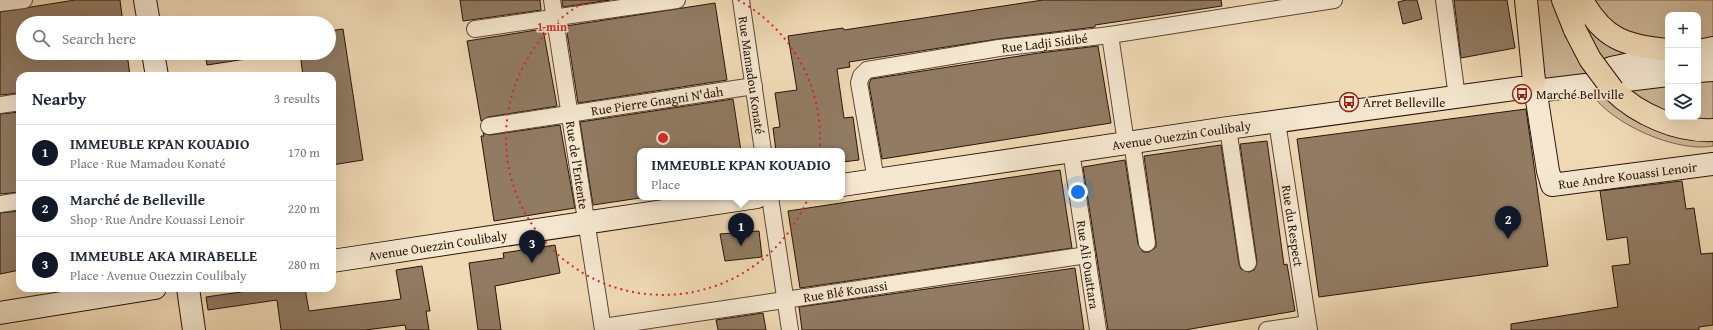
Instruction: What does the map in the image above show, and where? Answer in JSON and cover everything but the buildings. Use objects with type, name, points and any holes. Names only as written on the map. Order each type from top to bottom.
[{"type":"highway","points":[[1526,0],[1530,87]]},
{"type":"highway","points":[[1564,0],[1575,30],[1590,59],[1613,90],[1627,104],[1651,117],[1678,126],[1713,130]]},
{"type":"highway","points":[[1582,0],[1592,18],[1606,32],[1622,41],[1642,48],[1665,50]]},
{"type":"street","points":[[0,4],[24,0]]},
{"type":"street","points":[[145,0],[148,16]]},
{"type":"street","name":"Rue de l'Entente","points":[[552,0],[603,328]]},
{"type":"street","points":[[475,29],[677,0]]},
{"type":"street","name":"Rue Mamadou Konaté","points":[[741,0],[763,148]]},
{"type":"street","name":"Rue Ladji Sidibé","points":[[876,180],[859,83],[861,76],[867,70],[999,48],[1110,35],[1334,0]]},
{"type":"street","points":[[1444,0],[1457,97]]},
{"type":"street","points":[[1110,35],[1148,242]]},
{"type":"street","points":[[1701,50],[1713,48]]},
{"type":"street","name":"Avenue Ouezzin Coulibaly","points":[[1530,87],[1665,57]]},
{"type":"street","points":[[154,60],[156,72]]},
{"type":"street","points":[[1701,71],[1713,70]]},
{"type":"street","name":"Avenue Ouezzin Coulibaly","points":[[845,185],[1228,128],[1530,87],[1665,75]]},
{"type":"street","name":"Rue Pierre Gnagni N'dah","points":[[488,126],[754,86]]},
{"type":"street","name":"Rue Andre Kouassi Lenoir","points":[[1530,87],[1552,185],[1713,164]]},
{"type":"street","points":[[0,105],[16,103]]},
{"type":"street","name":"Rue du Respect","points":[[1277,122],[1308,327]]},
{"type":"street","points":[[1228,128],[1248,263]]},
{"type":"street","name":"Rue Ali Ouattara","points":[[1071,151],[1098,330]]},
{"type":"street","name":"Avenue Ouezzin Coulibaly","points":[[336,260],[587,224],[738,200]]},
{"type":"street","points":[[770,200],[790,330]]},
{"type":"street","points":[[0,204],[16,202]]},
{"type":"street","name":"Rue Blé Kouassi","points":[[603,328],[1087,255]]},
{"type":"street","points":[[0,313],[130,292]]},
{"type":"street","points":[[189,292],[194,330]]},
{"type":"street","points":[[1267,330],[1308,327]]},
{"type":"shaded area","points":[[1515,0],[1713,0],[1713,146],[1698,147],[1682,145],[1646,134],[1613,115],[1591,93],[1528,100]]},
{"type":"place","name":"Marché Bellville","points":[[1522,94]]},
{"type":"place","name":"Arret Belleville","points":[[1349,102]]},
{"type":"place","name":"Marché de Belleville","points":[[1508,239]]},
{"type":"place","name":"IMMEUBLE KPAN KOUADIO","points":[[741,246]]},
{"type":"place","name":"IMMEUBLE AKA MIRABELLE","points":[[532,263]]}]
